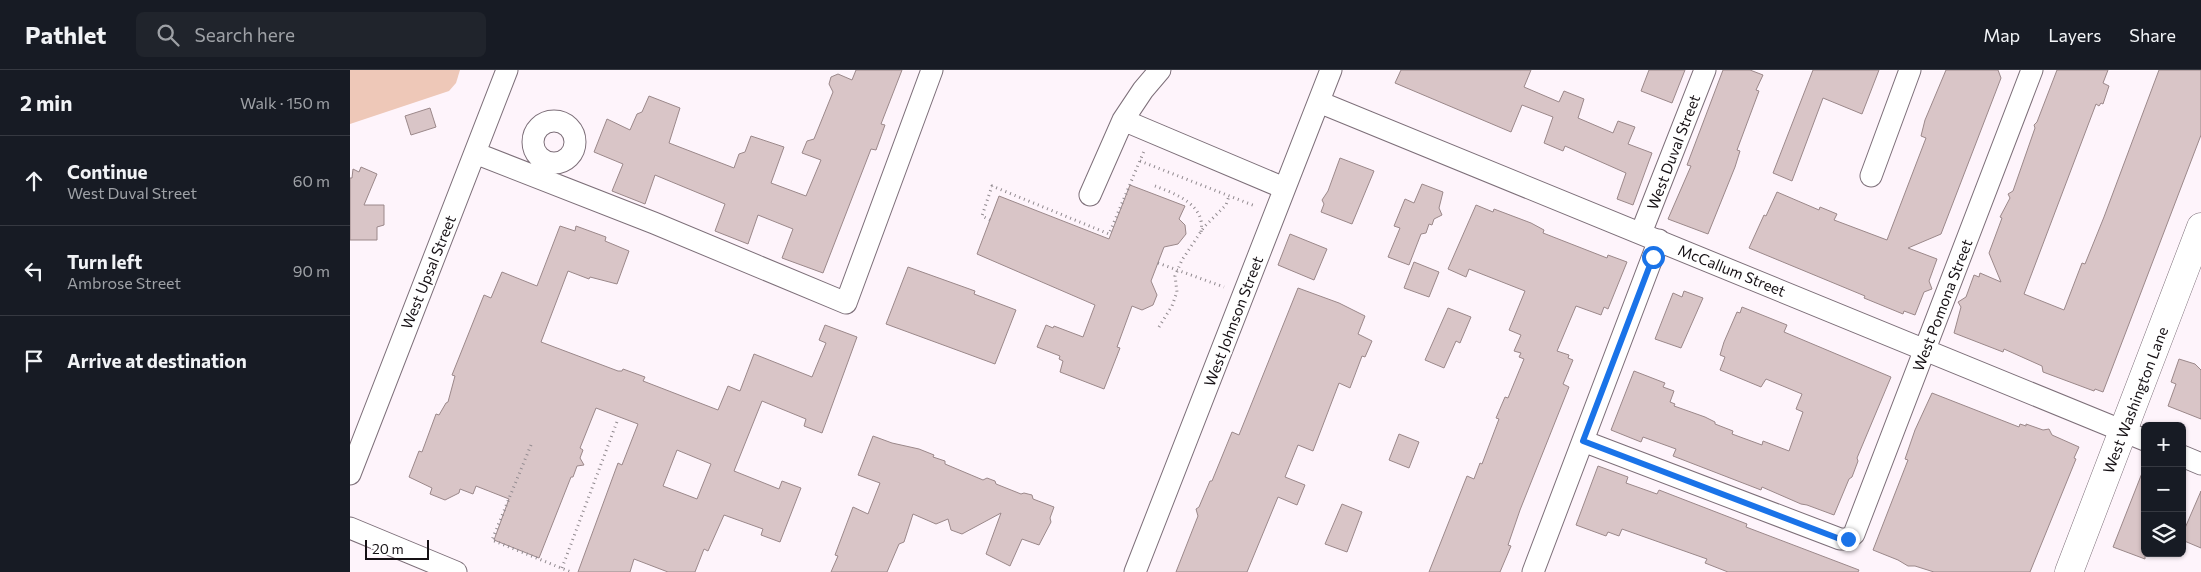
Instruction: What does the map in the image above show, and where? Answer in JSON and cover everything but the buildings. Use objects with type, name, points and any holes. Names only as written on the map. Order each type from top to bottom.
[{"type":"main road","name":"West Washington Lane","points":[[2069,572],[2134,436],[2201,227]]},
{"type":"street","name":"West Upsal Street","points":[[350,474],[357,433],[475,153],[507,70]]},
{"type":"street","points":[[475,153],[543,170],[846,303],[932,70]]},
{"type":"street","points":[[1090,195],[1122,120],[1160,70]]},
{"type":"street","name":"West Johnson Street","points":[[1135,572],[1331,70]]},
{"type":"street","name":"West Duval Street","points":[[1532,572],[1583,441],[1705,70]]},
{"type":"street","points":[[1870,176],[1910,70]]},
{"type":"street","name":"West Pomona Street","points":[[1583,441],[1840,539],[1848,539],[1854,534],[2032,70]]},
{"type":"street","name":"McCallum Street","points":[[1319,102],[2134,436]]},
{"type":"street","points":[[1122,120],[1284,188]]},
{"type":"street","points":[[2186,458],[2201,464]]},
{"type":"street","points":[[350,528],[456,572]]},
{"type":"path","points":[[1140,161],[1255,206]]},
{"type":"path","points":[[1155,186],[1178,195],[1197,210],[1202,224],[1200,234]]},
{"type":"path","points":[[1159,327],[1172,306],[1177,292],[1175,276],[1178,270],[1204,227],[1226,205],[1229,196]]},
{"type":"path","points":[[1158,263],[1224,287]]},
{"type":"path","points":[[562,568],[618,419]]},
{"type":"path","points":[[531,445],[492,540],[571,572]]},
{"type":"shaded area","points":[[350,70],[460,70],[456,83],[449,91],[350,124]]},
{"type":"route","points":[[1653,257],[1583,441],[1840,539],[1848,539]]}]
